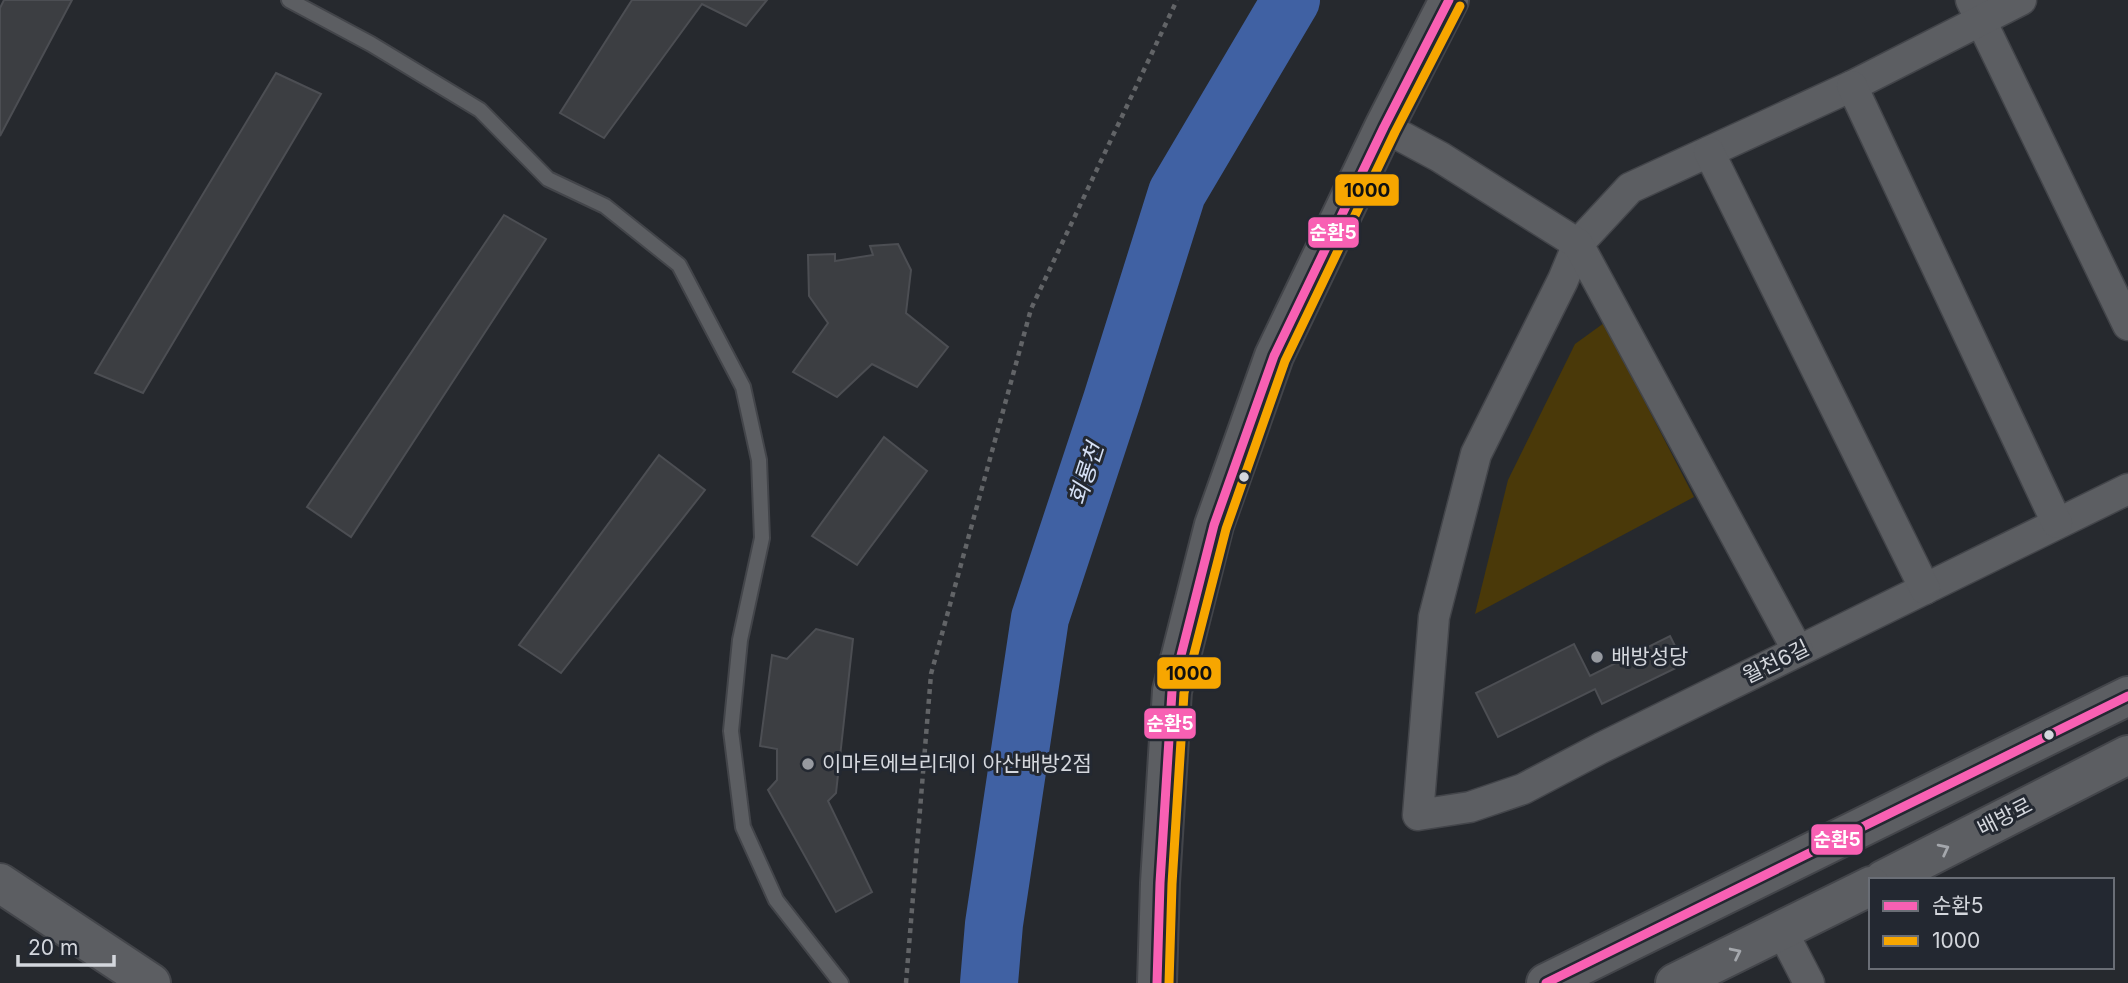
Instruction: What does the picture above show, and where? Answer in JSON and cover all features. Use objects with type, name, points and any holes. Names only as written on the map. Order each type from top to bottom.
[{"type":"street","points":[[1157,983],[1158,921],[1172,691],[1214,525],[1274,356],[1384,127],[1449,0]]},
{"type":"street","points":[[1578,244],[1630,188],[1852,86],[1976,10],[2021,0]]},
{"type":"street","points":[[1976,10],[2128,325]]},
{"type":"street","points":[[1852,86],[2057,523]]},
{"type":"street","points":[[1384,127],[1440,157],[1578,244],[1798,651]]},
{"type":"street","points":[[1709,152],[1925,589]]},
{"type":"street","name":"월천6길","points":[[1578,244],[1563,280],[1476,454],[1434,617],[1418,815],[1470,807],[1523,789],[2128,489]]},
{"type":"street","points":[[1546,983],[2128,696]]},
{"type":"street","name":"배방로","points":[[1887,878],[2128,755]]},
{"type":"street","points":[[0,883],[150,983]]},
{"type":"street","points":[[1675,983],[1869,887]]},
{"type":"street","points":[[1158,921],[1181,983]]},
{"type":"street","points":[[1782,931],[1809,983]]},
{"type":"lane","points":[[289,0],[371,44],[480,110],[548,179],[605,206],[679,265],[743,387],[759,460],[762,538],[740,640],[731,732],[743,827],[776,900],[841,983]]},
{"type":"path","points":[[906,983],[931,674],[1031,309],[1177,0]]},
{"type":"shaded area","points":[[1604,323],[1694,497],[1475,614],[1508,480],[1575,344]]},
{"type":"building","points":[[4,0],[72,0],[0,136],[0,8]]},
{"type":"building","points":[[632,0],[767,0],[746,26],[702,4],[604,138],[560,113]]},
{"type":"building","points":[[276,73],[321,94],[143,393],[95,373]]},
{"type":"building","points":[[504,215],[546,239],[351,537],[307,507]]},
{"type":"building","points":[[898,244],[911,270],[906,313],[948,347],[917,387],[872,364],[837,397],[793,372],[828,323],[809,296],[808,255],[835,254],[835,261],[873,255],[870,246]]},
{"type":"building","points":[[884,437],[927,471],[857,565],[812,536]]},
{"type":"building","points":[[659,455],[705,490],[561,673],[519,645]]},
{"type":"building","name":"이마트에브리데이 아산배방2점","points":[[816,629],[853,639],[836,793],[828,801],[872,892],[836,912],[768,790],[777,780],[777,749],[760,746],[772,655],[787,659]]},
{"type":"building","points":[[1670,636],[1684,664],[1602,704],[1595,689],[1498,737],[1476,693],[1574,644],[1590,676]]},
{"type":"waterway","name":"회룡천","points":[[989,983],[994,924],[1040,618],[1177,193],[1291,0]]},
{"type":"transit line","name":"순환5","points":[[1157,983],[1160,883],[1172,691],[1214,525],[1274,356],[1384,127],[1449,0]]},
{"type":"transit line","name":"1000","points":[[1169,983],[1172,884],[1184,693],[1226,529],[1285,361],[1395,132],[1460,6]]},
{"type":"transit line","name":"순환5","points":[[1546,983],[2128,696]]},
{"type":"place","name":"배방성당","points":[[1597,657]]},
{"type":"place","name":"이마트에브리데이 아산배방2점","points":[[808,764]]}]
